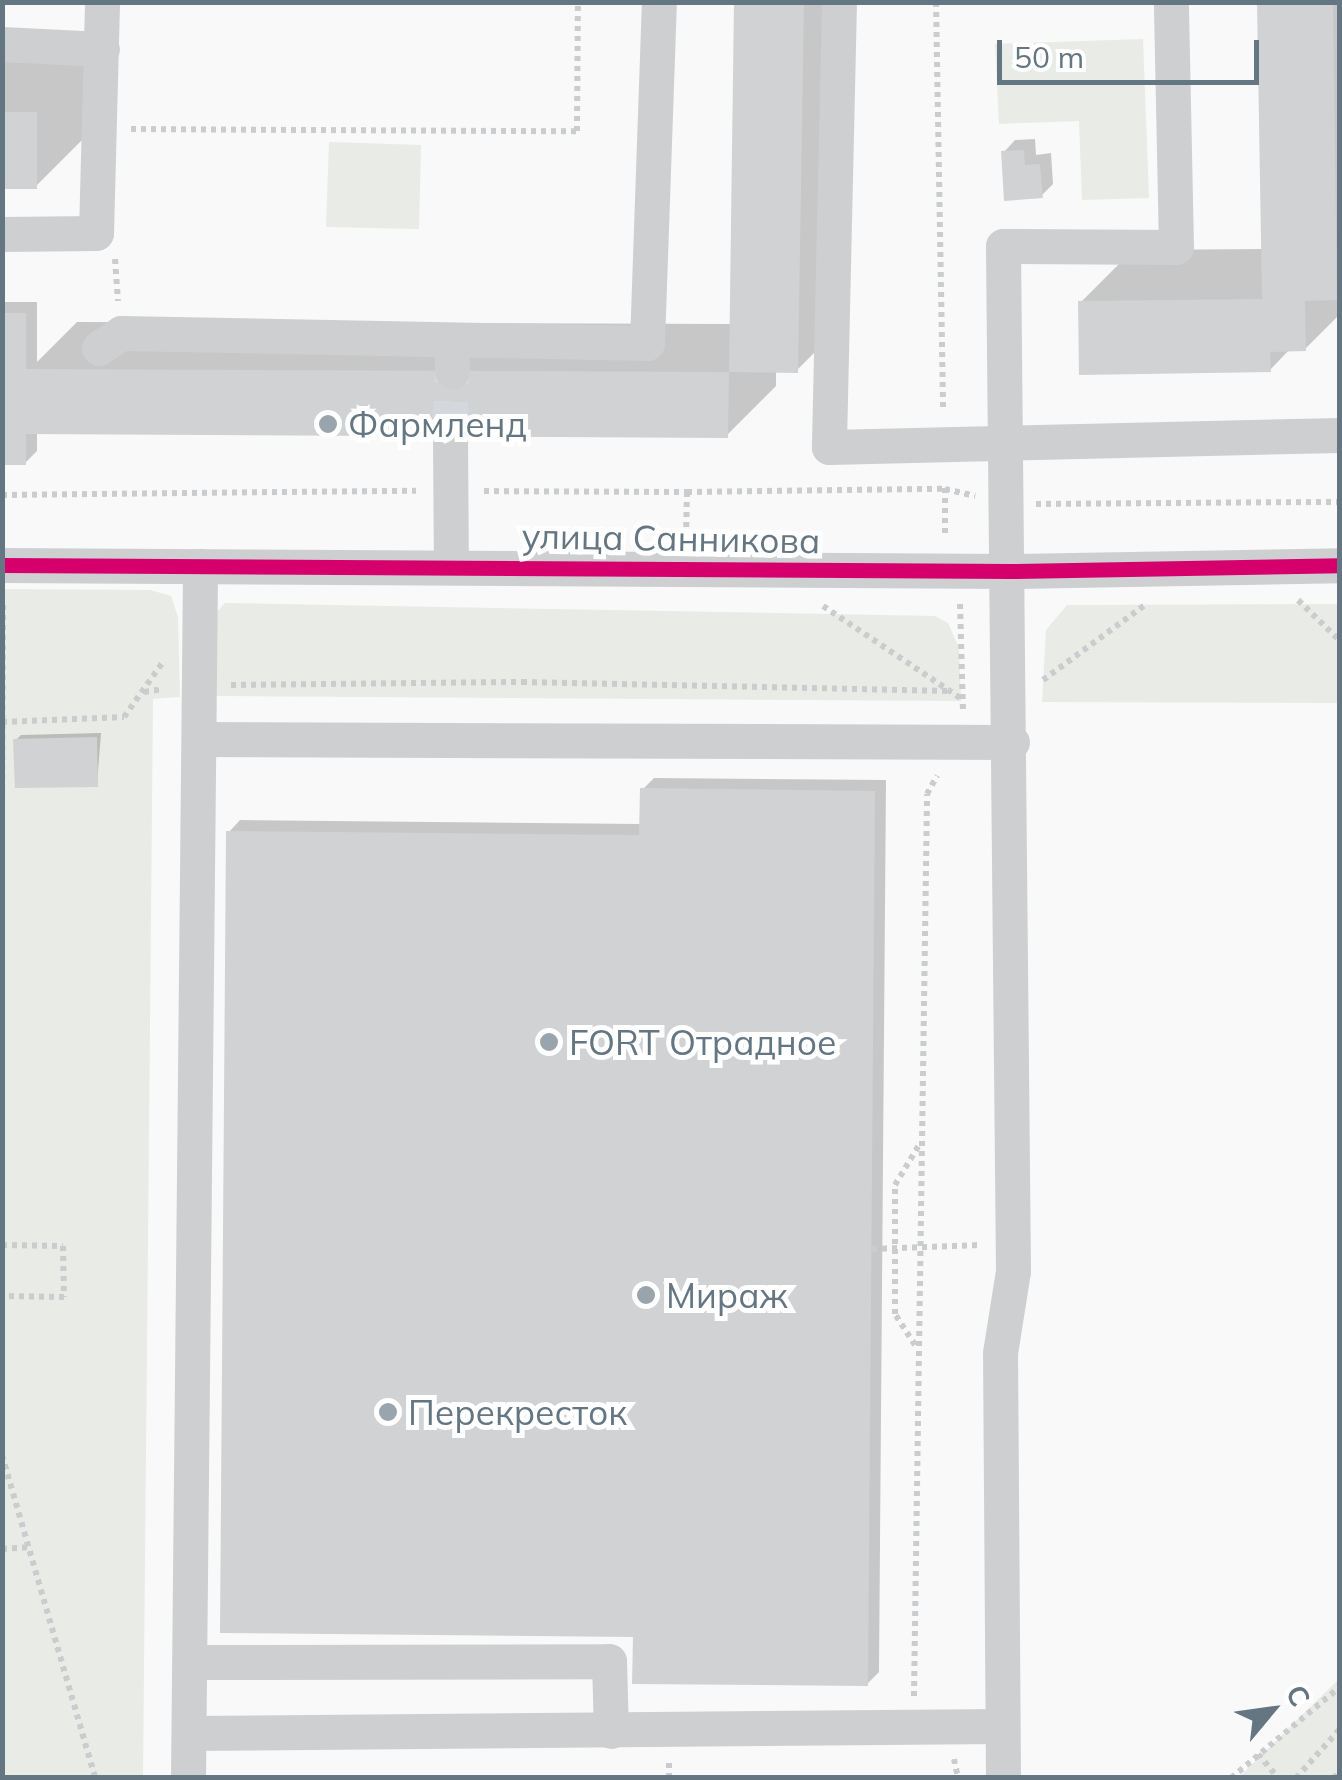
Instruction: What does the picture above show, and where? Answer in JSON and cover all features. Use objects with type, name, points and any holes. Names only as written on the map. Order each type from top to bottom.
[{"type":"street","points":[[2,234],[96,233],[102,2]]},
{"type":"street","points":[[99,348],[121,333],[451,356],[647,343],[659,2]]},
{"type":"street","points":[[838,2],[829,447],[1340,435]]},
{"type":"street","points":[[1003,1778],[1000,1353],[1013,1244],[1011,571],[1003,246],[1176,247],[1171,2]]},
{"type":"street","points":[[2,44],[102,49]]},
{"type":"street","points":[[450,436],[450,566]]},
{"type":"street","name":"улица Санникова","points":[[2,565],[1011,571],[1340,565]]},
{"type":"street","points":[[188,1778],[200,566]]},
{"type":"street","points":[[200,739],[1012,742]]},
{"type":"street","points":[[190,1662],[608,1661],[611,1731]]},
{"type":"street","points":[[188,1733],[1002,1726]]},
{"type":"path","points":[[115,130],[576,130],[578,2]]},
{"type":"path","points":[[936,2],[945,536]]},
{"type":"path","points":[[2,496],[450,490],[686,492],[686,535]]},
{"type":"path","points":[[814,599],[963,700]]},
{"type":"path","points":[[1297,599],[1340,641]]},
{"type":"path","points":[[914,1712],[927,794],[958,742],[963,700],[960,600]]},
{"type":"path","points":[[2,830],[3,601]]},
{"type":"path","points":[[1043,680],[1147,603]]},
{"type":"path","points":[[144,692],[200,685],[522,682],[950,691]]},
{"type":"path","points":[[3,722],[124,716]]},
{"type":"path","points":[[917,1347],[895,1314],[894,1185],[920,1144]]},
{"type":"path","points":[[872,1249],[1013,1244]]},
{"type":"path","points":[[2,1245],[63,1246],[64,1297],[2,1296]]},
{"type":"path","points":[[2,1455],[95,1778]]},
{"type":"path","points":[[2,1549],[28,1547]]},
{"type":"path","points":[[1230,1778],[1340,1687]]},
{"type":"path","points":[[1296,1778],[1340,1728]]},
{"type":"path","points":[[1258,1754],[1278,1778]]},
{"type":"path","points":[[1333,1778],[1340,1773]]},
{"type":"shaded area","points":[[1143,39],[1149,198],[1082,200],[1079,121],[999,124],[995,44]]},
{"type":"shaded area","points":[[329,142],[421,145],[419,229],[326,227]]},
{"type":"shaded area","points":[[3,589],[150,590],[171,596],[178,617],[180,697],[153,699],[143,1777],[3,1777]]},
{"type":"shaded area","points":[[225,603],[935,616],[948,623],[959,648],[961,701],[214,696],[212,617]]},
{"type":"shaded area","points":[[1339,604],[1339,703],[1042,702],[1046,630],[1067,605]]},
{"type":"shaded area","points":[[1339,1679],[1339,1777],[1239,1777]]},
{"type":"building","points":[[734,2],[804,2],[798,373],[729,372]]},
{"type":"building","points":[[1257,2],[1333,2],[1337,300],[1305,301],[1306,351],[1270,352],[1271,372],[1079,375],[1078,301],[1262,299]]},
{"type":"building","points":[[2,112],[37,112],[37,189],[2,189]]},
{"type":"building","points":[[1024,150],[1025,165],[1040,164],[1043,198],[1004,201],[1001,151]]},
{"type":"building","points":[[2,313],[26,313],[26,369],[729,372],[728,438],[26,434],[26,465],[2,465]]},
{"type":"building","points":[[97,737],[98,787],[15,788],[13,739]]},
{"type":"building","name":"FORT Отрадное","points":[[640,788],[875,791],[868,1686],[632,1684],[633,1637],[220,1633],[226,831],[639,835]]},
{"type":"tunnel","points":[[450,436],[452,371]]},
{"type":"cycle path","points":[[2,565],[1011,571],[1340,565]]},
{"type":"place","name":"Фармленд","points":[[328,424]]},
{"type":"place","name":"FORT Отрадное","points":[[549,1042]]},
{"type":"place","name":"Мираж","points":[[646,1295]]},
{"type":"place","name":"Перекресток","points":[[388,1412]]}]
